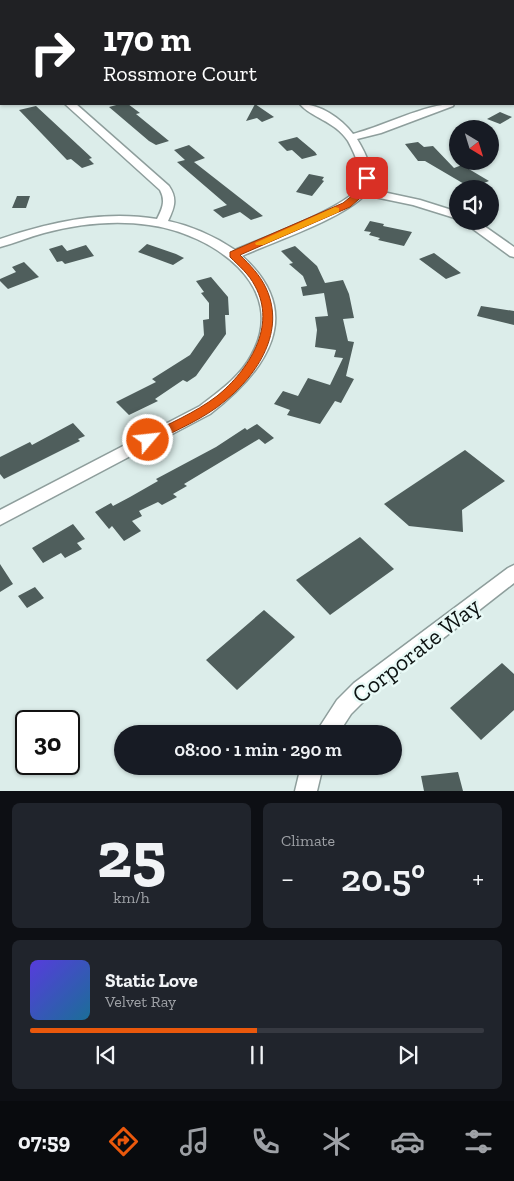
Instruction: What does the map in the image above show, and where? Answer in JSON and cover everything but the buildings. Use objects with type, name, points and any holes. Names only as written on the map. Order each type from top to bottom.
[{"type":"street","points":[[71,105],[165,188],[170,199],[169,207],[161,223]]},
{"type":"street","points":[[234,254],[347,205],[363,191],[367,178],[352,137],[341,127],[307,105]]},
{"type":"street","points":[[352,137],[376,131],[447,105]]},
{"type":"street","points":[[363,191],[416,202],[449,213]]},
{"type":"street","points":[[0,518],[204,410],[221,398],[247,373],[257,359],[267,333],[266,302],[261,287],[252,273],[234,254],[192,231],[161,223],[123,220],[81,222],[44,228],[1,242]]},
{"type":"street","points":[[483,230],[514,253]]},
{"type":"street","name":"Corporate Way","points":[[331,725],[344,707],[361,690],[514,573]]},
{"type":"street","points":[[306,791],[310,775]]},
{"type":"slow traffic","points":[[259,243],[335,210]]},
{"type":"route","points":[[148,440],[204,410],[221,398],[236,386],[257,359],[267,333],[266,302],[261,287],[252,273],[234,254],[347,205],[363,191],[367,178]]}]
